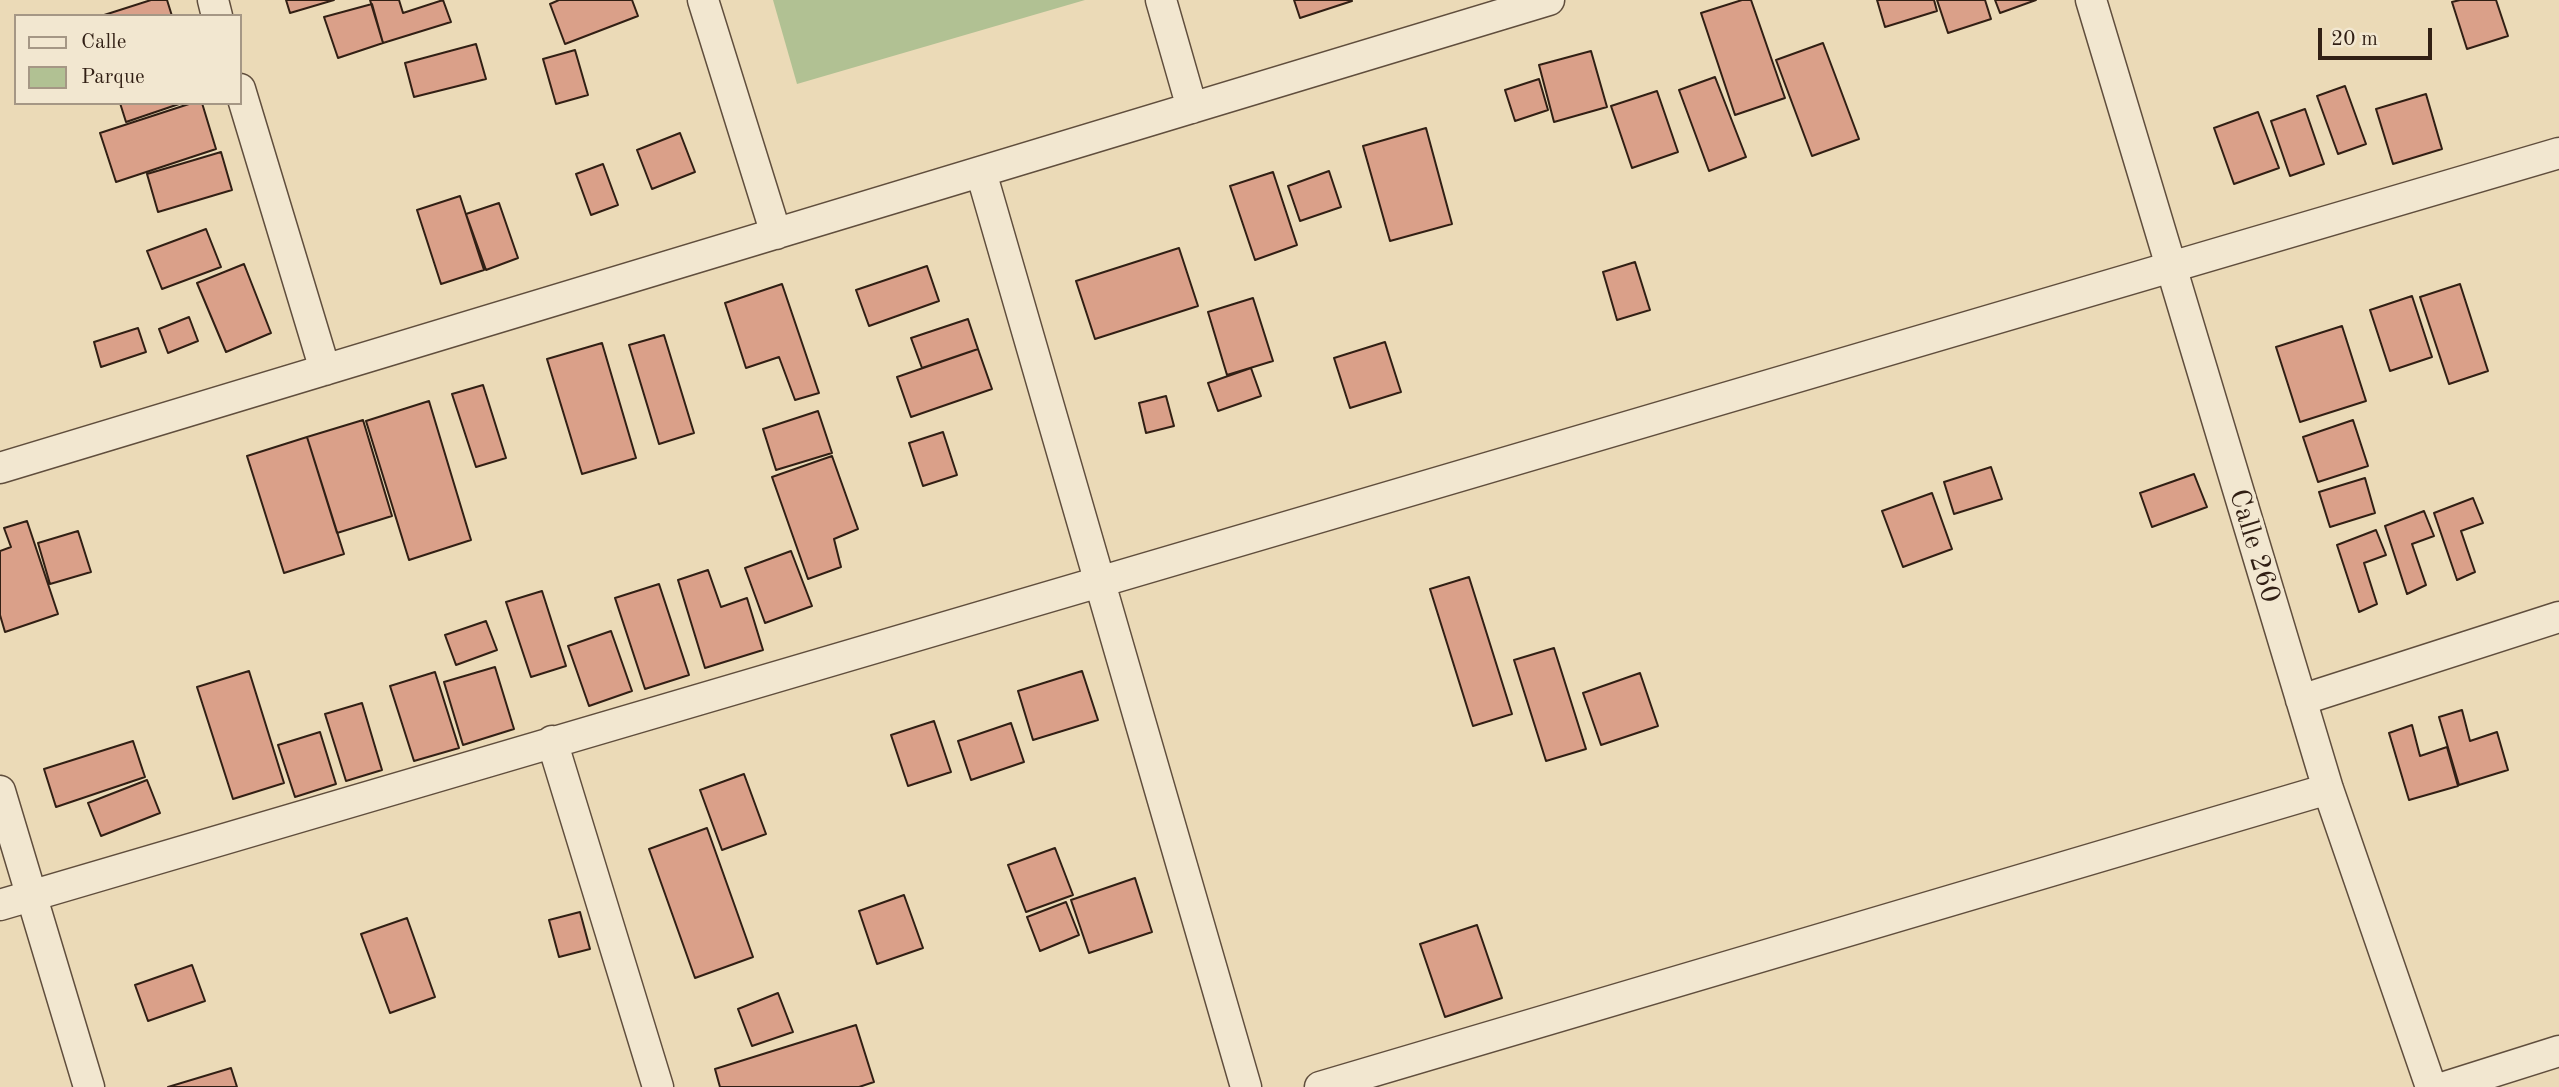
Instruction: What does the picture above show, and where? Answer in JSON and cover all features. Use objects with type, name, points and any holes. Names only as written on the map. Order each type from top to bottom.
[{"type":"street","points":[[703,0],[776,234]]},
{"type":"street","points":[[1161,0],[1192,108]]},
{"type":"street","points":[[0,468],[1549,0]]},
{"type":"street","name":"Calle 260","points":[[2091,0],[2169,267],[2328,789],[2431,1087]]},
{"type":"street","points":[[242,96],[325,370]]},
{"type":"street","points":[[0,905],[2559,153]]},
{"type":"street","points":[[981,172],[1246,1087]]},
{"type":"street","points":[[2301,700],[2559,617]]},
{"type":"street","points":[[552,741],[658,1087]]},
{"type":"street","points":[[1320,1087],[2328,789]]},
{"type":"street","points":[[0,791],[89,1087]]},
{"type":"street","points":[[2445,1087],[2559,1051]]},
{"type":"green space","points":[[773,0],[1085,0],[797,84]]},
{"type":"building","points":[[151,0],[167,0],[171,14],[107,14]]},
{"type":"building","points":[[286,0],[334,0],[290,13]]},
{"type":"building","points":[[370,0],[399,0],[403,13],[443,0],[451,22],[383,43]]},
{"type":"building","points":[[559,0],[632,0],[638,16],[565,44],[550,4]]},
{"type":"building","points":[[1294,0],[1351,0],[1352,1],[1300,18]]},
{"type":"building","points":[[1742,0],[1751,0],[1785,98],[1735,115],[1701,13]]},
{"type":"building","points":[[1877,0],[1934,0],[1937,11],[1885,27]]},
{"type":"building","points":[[1937,0],[1985,0],[1991,19],[1948,33]]},
{"type":"building","points":[[1995,0],[2036,0],[2000,13]]},
{"type":"building","points":[[2496,0],[2508,36],[2467,49],[2452,2]]},
{"type":"building","points":[[372,4],[383,43],[338,58],[324,17]]},
{"type":"building","points":[[1823,43],[1859,139],[1812,156],[1776,60]]},
{"type":"building","points":[[476,44],[486,79],[414,97],[405,63]]},
{"type":"building","points":[[575,50],[588,95],[556,104],[543,59]]},
{"type":"building","points":[[1591,51],[1607,107],[1554,122],[1539,65]]},
{"type":"building","points":[[1715,77],[1746,157],[1709,171],[1679,90]]},
{"type":"building","points":[[1539,79],[1548,110],[1515,121],[1505,90]]},
{"type":"building","points":[[2345,86],[2366,144],[2338,154],[2317,96]]},
{"type":"building","points":[[1657,91],[1678,152],[1632,168],[1611,106]]},
{"type":"building","points":[[2426,94],[2442,149],[2393,164],[2376,109]]},
{"type":"building","points":[[121,105],[176,105],[126,122]]},
{"type":"building","points":[[186,105],[203,105],[216,149],[116,182],[100,133]]},
{"type":"building","points":[[2305,109],[2324,164],[2290,176],[2271,121]]},
{"type":"building","points":[[2258,112],[2279,168],[2234,184],[2214,128]]},
{"type":"building","points":[[1426,128],[1452,224],[1390,241],[1363,146]]},
{"type":"building","points":[[680,133],[695,172],[652,189],[637,150]]},
{"type":"building","points":[[221,152],[232,190],[158,212],[147,174]]},
{"type":"building","points":[[603,164],[618,205],[591,215],[576,174]]},
{"type":"building","points":[[1329,171],[1341,207],[1300,221],[1288,186]]},
{"type":"building","points":[[1273,172],[1297,245],[1255,260],[1230,186]]},
{"type":"building","points":[[460,196],[484,270],[441,284],[417,210]]},
{"type":"building","points":[[499,203],[518,258],[486,270],[466,214]]},
{"type":"building","points":[[206,229],[221,267],[162,289],[147,251]]},
{"type":"building","points":[[1179,248],[1198,306],[1095,339],[1076,281]]},
{"type":"building","points":[[1635,262],[1650,310],[1617,320],[1603,272]]},
{"type":"building","points":[[244,264],[271,333],[226,352],[197,283]]},
{"type":"building","points":[[927,266],[939,301],[869,326],[856,290]]},
{"type":"building","points":[[782,284],[819,393],[795,400],[779,357],[746,368],[725,303]]},
{"type":"building","points":[[2460,284],[2488,371],[2449,384],[2420,297]]},
{"type":"building","points":[[2412,296],[2432,357],[2390,371],[2370,310]]},
{"type":"building","points":[[1253,298],[1273,361],[1227,375],[1208,312]]},
{"type":"building","points":[[189,317],[198,341],[168,353],[159,329]]},
{"type":"building","points":[[968,319],[978,349],[922,368],[911,338]]},
{"type":"building","points":[[2342,326],[2366,401],[2300,422],[2276,347]]},
{"type":"building","points":[[138,328],[146,352],[101,367],[94,342]]},
{"type":"building","points":[[664,335],[694,433],[659,444],[629,345]]},
{"type":"building","points":[[1385,342],[1401,392],[1350,408],[1334,358]]},
{"type":"building","points":[[602,343],[636,458],[582,474],[547,359]]},
{"type":"building","points":[[978,349],[992,389],[911,417],[897,377]]},
{"type":"building","points":[[1251,368],[1261,396],[1218,411],[1208,383]]},
{"type":"building","points":[[483,385],[506,458],[476,467],[452,394]]},
{"type":"building","points":[[1166,396],[1174,426],[1146,433],[1139,403]]},
{"type":"building","points":[[429,401],[471,540],[409,560],[366,421]]},
{"type":"building","points":[[818,411],[832,453],[776,470],[763,429]]},
{"type":"building","points":[[363,420],[392,516],[337,533],[307,437]]},
{"type":"building","points":[[2353,420],[2368,466],[2318,482],[2303,437]]},
{"type":"building","points":[[943,432],[957,475],[923,486],[909,443]]},
{"type":"building","points":[[307,437],[344,554],[284,573],[247,456]]},
{"type":"building","points":[[832,456],[858,529],[834,539],[841,567],[808,579],[772,477]]},
{"type":"building","points":[[1991,467],[2002,499],[1954,514],[1944,482]]},
{"type":"building","points":[[2194,474],[2207,507],[2152,527],[2140,493]]},
{"type":"building","points":[[2365,478],[2375,513],[2330,527],[2319,492]]},
{"type":"building","points":[[1932,493],[1952,549],[1903,567],[1882,511]]},
{"type":"building","points":[[2473,498],[2483,523],[2461,531],[2475,572],[2457,580],[2434,513]]},
{"type":"building","points":[[2424,511],[2434,536],[2412,544],[2426,585],[2407,594],[2385,526]]},
{"type":"building","points":[[27,521],[58,614],[5,632],[0,615],[0,551],[11,547],[4,528]]},
{"type":"building","points":[[2376,530],[2386,555],[2364,563],[2377,604],[2359,612],[2337,545]]},
{"type":"building","points":[[78,531],[91,572],[50,584],[38,543]]},
{"type":"building","points":[[791,551],[812,606],[765,623],[745,568]]},
{"type":"building","points":[[708,570],[721,607],[747,598],[763,650],[705,668],[678,580]]},
{"type":"building","points":[[1469,577],[1512,714],[1473,726],[1430,589]]},
{"type":"building","points":[[659,584],[689,675],[645,689],[615,598]]},
{"type":"building","points":[[542,591],[566,666],[531,677],[506,602]]},
{"type":"building","points":[[486,621],[497,650],[456,665],[445,635]]},
{"type":"building","points":[[611,631],[632,691],[589,706],[568,646]]},
{"type":"building","points":[[1554,648],[1586,749],[1546,761],[1514,660]]},
{"type":"building","points":[[495,667],[514,729],[463,745],[444,682]]},
{"type":"building","points":[[249,671],[284,783],[233,799],[197,687]]},
{"type":"building","points":[[1082,671],[1098,720],[1033,740],[1018,691]]},
{"type":"building","points":[[435,672],[459,748],[414,761],[390,686]]},
{"type":"building","points":[[1640,673],[1658,726],[1601,745],[1583,693]]},
{"type":"building","points":[[362,703],[382,770],[346,781],[325,714]]},
{"type":"building","points":[[2462,710],[2470,741],[2497,732],[2508,770],[2459,785],[2439,717]]},
{"type":"building","points":[[934,721],[951,772],[908,786],[891,735]]},
{"type":"building","points":[[1011,723],[1024,762],[971,780],[958,741]]},
{"type":"building","points":[[2412,725],[2420,756],[2447,747],[2458,786],[2409,800],[2389,733]]},
{"type":"building","points":[[320,732],[336,784],[295,797],[278,745]]},
{"type":"building","points":[[133,741],[145,777],[56,807],[44,769]]},
{"type":"building","points":[[744,774],[766,834],[722,850],[700,790]]},
{"type":"building","points":[[147,780],[160,813],[101,836],[88,803]]},
{"type":"building","points":[[707,828],[753,957],[695,978],[649,849]]},
{"type":"building","points":[[1055,848],[1073,895],[1026,912],[1008,865]]},
{"type":"building","points":[[1135,878],[1152,932],[1089,953],[1071,900]]},
{"type":"building","points":[[904,895],[923,948],[877,964],[859,911]]},
{"type":"building","points":[[1066,902],[1079,935],[1040,951],[1027,917]]},
{"type":"building","points":[[580,912],[590,949],[559,957],[549,920]]},
{"type":"building","points":[[407,918],[435,997],[390,1013],[361,934]]},
{"type":"building","points":[[1477,925],[1502,998],[1445,1017],[1420,944]]},
{"type":"building","points":[[192,965],[205,1001],[148,1021],[135,985]]},
{"type":"building","points":[[778,993],[793,1032],[752,1046],[738,1009]]},
{"type":"building","points":[[856,1025],[874,1082],[859,1087],[720,1087],[715,1069]]},
{"type":"building","points":[[231,1068],[237,1087],[168,1087]]}]
